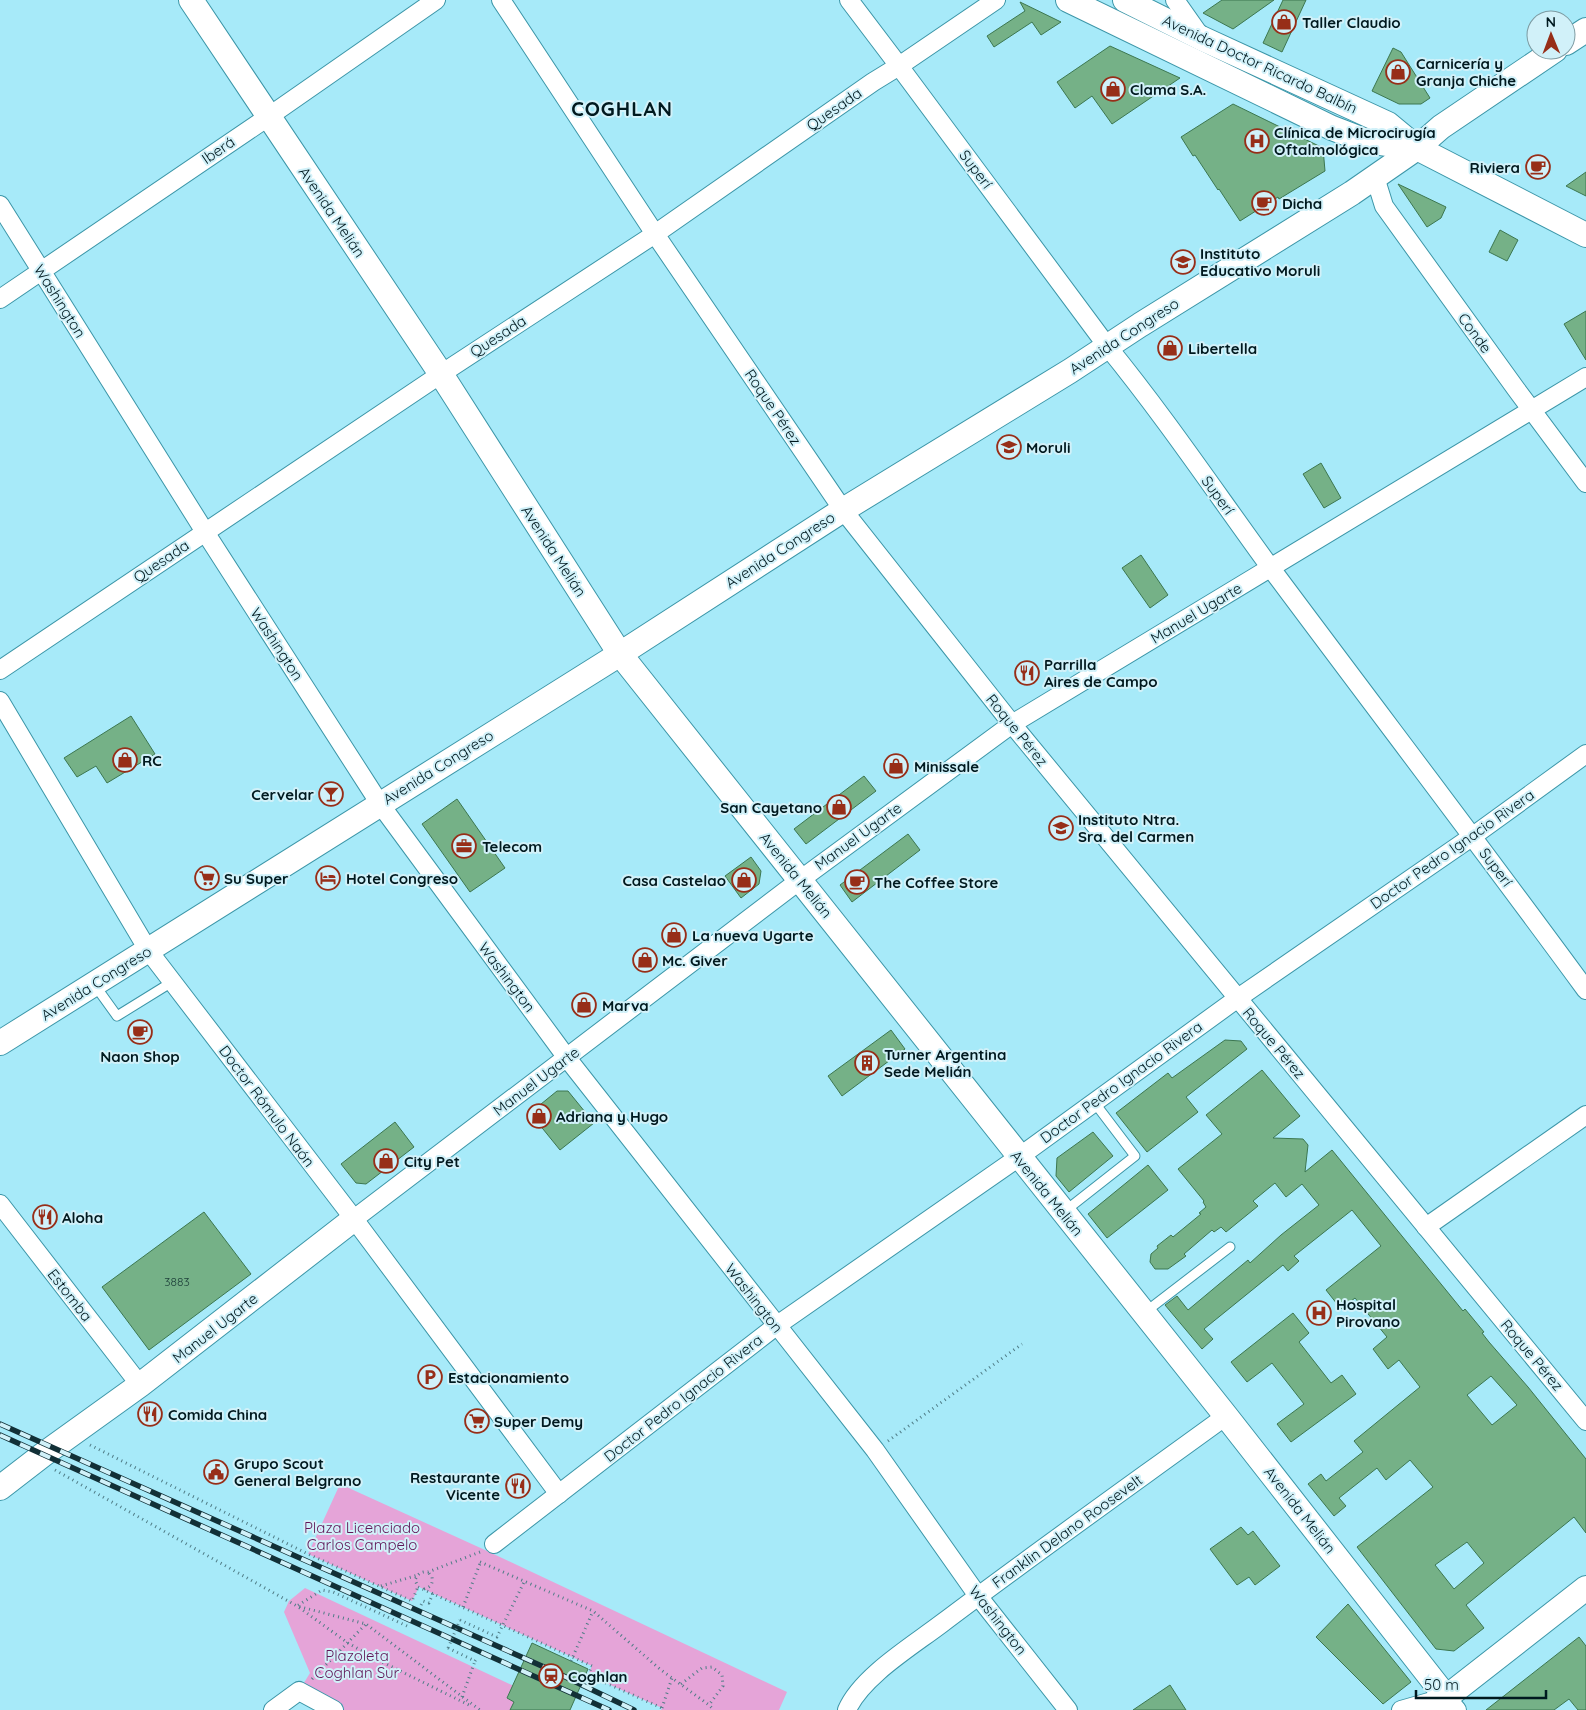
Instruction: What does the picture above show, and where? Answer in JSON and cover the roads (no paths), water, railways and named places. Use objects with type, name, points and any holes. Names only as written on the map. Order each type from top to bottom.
[{"type":"main road","name":"Avenida Melián","points":[[191,0],[440,374],[620,654],[1018,1157],[1226,1416],[1443,1707]]},
{"type":"main road","name":"Avenida Doctor Ricardo Balbín","points":[[1068,0],[1332,128],[1366,141],[1417,148]]},
{"type":"main road","name":"Avenida Doctor Ricardo Balbín","points":[[1125,0],[1201,38],[1388,124],[1417,148],[1586,235]]},
{"type":"main road","name":"Avenida Congreso","points":[[0,1043],[620,654],[843,510],[1070,371],[1343,199],[1417,148],[1441,127],[1540,60]]},
{"type":"main road","points":[[1366,141],[1375,177]]},
{"type":"main road","name":"Manuel Ugarte","points":[[0,1488],[140,1385],[354,1219]]},
{"type":"main road","points":[[1443,1707],[1586,1588]]},
{"type":"street","name":"Iberá","points":[[0,299],[436,0]]},
{"type":"street","name":"Roque Pérez","points":[[501,0],[655,234],[843,510],[1012,724],[1586,1421]]},
{"type":"street","name":"Superí","points":[[849,0],[1139,385],[1270,567],[1473,836],[1586,990]]},
{"type":"street","name":"Quesada","points":[[0,670],[440,374],[655,234],[873,82],[900,66],[996,0]]},
{"type":"street","points":[[1175,0],[1201,38]]},
{"type":"street","name":"Conde","points":[[1375,177],[1384,206],[1586,483]]},
{"type":"street","name":"Washington","points":[[0,205],[205,532],[380,804],[567,1058],[875,1450],[978,1596],[1068,1710]]},
{"type":"street","name":"Manuel Ugarte","points":[[354,1219],[800,880],[1012,724],[1586,377]]},
{"type":"street","name":"Doctor Rómulo Naón","points":[[0,701],[148,950],[354,1219],[559,1494]]},
{"type":"street","name":"Doctor Pedro Ignacio Rivera","points":[[494,1544],[776,1326],[1018,1157],[1238,998],[1473,836],[1586,754]]},
{"type":"street","points":[[1426,1227],[1586,1115]]},
{"type":"street","name":"Estomba","points":[[0,1204],[140,1385]]},
{"type":"street","name":"Franklin Delano Roosevelt","points":[[847,1710],[850,1702],[874,1676],[978,1596],[1226,1416]]},
{"type":"street","points":[[273,1710],[299,1691],[334,1710]]},
{"type":"street","points":[[1401,1710],[1443,1707]]},
{"type":"lane","points":[[94,984],[117,1016],[172,982]]},
{"type":"lane","points":[[1063,1212],[1135,1156],[1094,1102]]},
{"type":"lane","points":[[1144,1314],[1230,1247]]},
{"type":"railway","points":[[0,1424],[553,1671],[634,1710]]},
{"type":"railway","points":[[0,1435],[609,1710]]},
{"type":"place","name":"Taller Claudio","points":[[1284,22]]},
{"type":"place","name":"Carnicería y Granja Chiche","points":[[1398,72]]},
{"type":"place","name":"Clama S.A.","points":[[1113,89]]},
{"type":"place","name":"Clínica de Microcirugía Oftalmológica","points":[[1257,141]]},
{"type":"place","name":"Riviera","points":[[1538,167]]},
{"type":"place","name":"Dicha","points":[[1264,203]]},
{"type":"place","name":"Instituto Educativo Moruli","points":[[1183,262]]},
{"type":"place","name":"Libertella","points":[[1170,348]]},
{"type":"place","name":"Moruli","points":[[1009,447]]},
{"type":"place","name":"Parrilla Aires de Campo","points":[[1027,673]]},
{"type":"place","name":"RC","points":[[125,760]]},
{"type":"place","name":"Minissale","points":[[896,766]]},
{"type":"place","name":"Cervelar","points":[[331,794]]},
{"type":"place","name":"San Cayetano","points":[[839,807]]},
{"type":"place","name":"Instituto Ntra. Sra. del Carmen","points":[[1061,828]]},
{"type":"place","name":"Telecom","points":[[464,846]]},
{"type":"place","name":"Su Super","points":[[207,878]]},
{"type":"place","name":"Hotel Congreso","points":[[328,878]]},
{"type":"place","name":"Casa Castelao","points":[[744,880]]},
{"type":"place","name":"The Coffee Store","points":[[857,882]]},
{"type":"place","name":"La nueva Ugarte","points":[[674,935]]},
{"type":"place","name":"Mc. Giver","points":[[645,960]]},
{"type":"place","name":"Marva","points":[[584,1005]]},
{"type":"place","name":"Naon Shop","points":[[140,1032]]},
{"type":"place","name":"Turner Argentina Sede Melián","points":[[867,1063]]},
{"type":"place","name":"Adriana y Hugo","points":[[539,1116]]},
{"type":"place","name":"City Pet","points":[[386,1161]]},
{"type":"place","name":"Aloha","points":[[45,1217]]},
{"type":"place","name":"Hospital Pirovano","points":[[1319,1313]]},
{"type":"place","name":"Estacionamiento","points":[[430,1377]]},
{"type":"place","name":"Comida China","points":[[150,1414]]},
{"type":"place","name":"Super Demy","points":[[477,1421]]},
{"type":"place","name":"Grupo Scout General Belgrano","points":[[216,1472]]},
{"type":"place","name":"Restaurante Vicente","points":[[518,1486]]},
{"type":"place","name":"Coghlan","points":[[551,1676]]},
{"type":"district","name":"COGHLAN","points":[[622,108]]},
{"type":"park label","name":"Plaza Licenciado Carlos Campelo","points":[[362,1536]]},
{"type":"park label","name":"Plazoleta Coghlan Sur","points":[[357,1664]]}]
